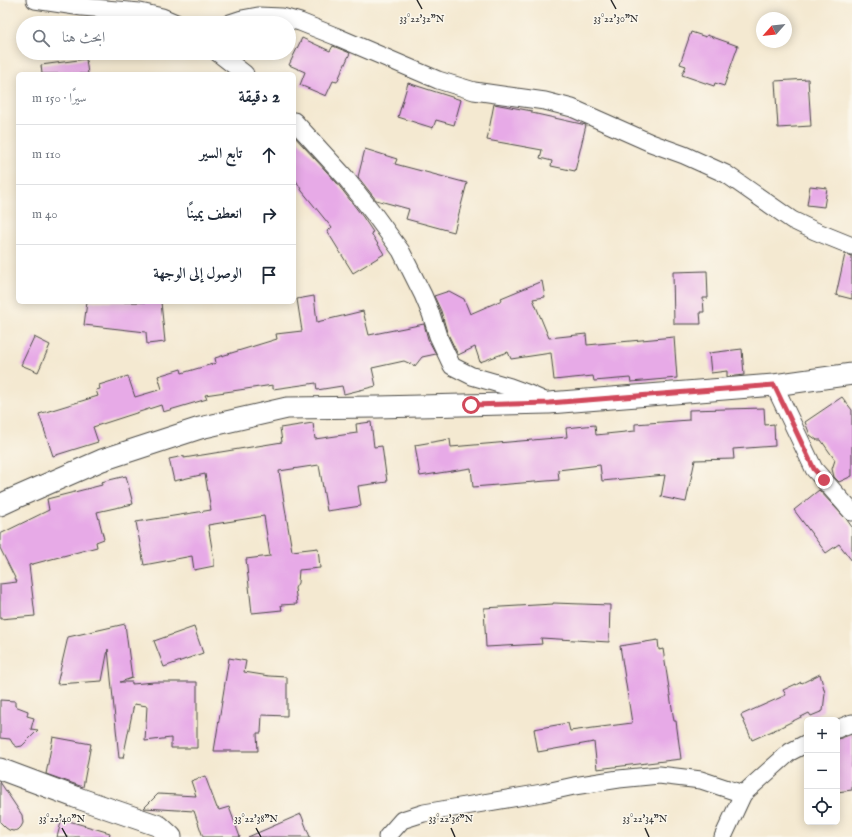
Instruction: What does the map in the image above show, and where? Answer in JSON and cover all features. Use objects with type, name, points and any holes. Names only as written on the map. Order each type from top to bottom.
[{"type":"street","points":[[35,0],[82,7],[140,12],[158,16]]},
{"type":"street","points":[[296,21],[452,85],[474,91],[545,101],[572,108],[726,174],[792,220],[852,246]]},
{"type":"street","points":[[227,60],[242,72]]},
{"type":"street","points":[[296,123],[345,177],[401,251],[423,295],[438,336],[452,366],[472,376],[510,387],[549,403]]},
{"type":"street","points":[[0,505],[102,460],[200,428],[287,408],[549,403],[774,385],[852,374]]},
{"type":"street","points":[[774,385],[814,469],[852,512]]},
{"type":"street","points":[[840,728],[852,723]]},
{"type":"street","points":[[723,837],[743,794],[790,752],[804,745]]},
{"type":"street","points":[[0,769],[159,826],[171,837]]},
{"type":"street","points":[[387,837],[402,820],[424,812],[619,779],[658,775],[701,780],[743,794]]},
{"type":"building","points":[[691,32],[706,37],[707,35],[738,46],[724,86],[715,83],[714,86],[682,75],[686,66],[680,64]]},
{"type":"building","points":[[302,38],[330,51],[333,46],[350,53],[337,82],[333,81],[326,96],[300,85],[305,72],[289,65],[291,60],[296,60],[296,50]]},
{"type":"building","points":[[86,60],[88,72],[42,72],[41,65]]},
{"type":"building","points":[[808,79],[811,126],[778,128],[775,81]]},
{"type":"building","points":[[408,83],[461,100],[454,125],[436,120],[433,128],[398,117]]},
{"type":"building","points":[[494,104],[532,111],[532,113],[586,125],[575,171],[551,166],[552,161],[540,158],[542,150],[487,140]]},
{"type":"building","points":[[296,138],[337,183],[363,217],[373,232],[371,233],[384,254],[353,273],[327,231],[332,228],[302,191],[296,180]]},
{"type":"building","points":[[365,149],[397,159],[395,164],[467,183],[454,232],[406,219],[409,209],[376,200],[358,177]]},
{"type":"building","points":[[810,186],[827,188],[824,207],[807,205]]},
{"type":"building","points":[[845,254],[852,256],[852,299],[836,295]]},
{"type":"building","points":[[707,271],[708,298],[703,298],[704,312],[700,312],[701,324],[674,324],[673,272]]},
{"type":"building","points":[[542,281],[545,297],[533,299],[549,338],[586,334],[587,345],[674,337],[677,378],[631,382],[630,378],[594,381],[593,376],[554,380],[551,353],[511,359],[508,352],[480,362],[475,347],[458,355],[447,332],[441,311],[434,296],[449,291],[464,299],[470,314],[502,300],[501,298]]},
{"type":"building","points":[[314,296],[317,322],[363,311],[369,335],[424,324],[428,339],[436,354],[422,357],[415,366],[404,361],[372,368],[376,386],[344,394],[342,386],[317,390],[316,383],[273,389],[273,385],[205,395],[207,399],[163,412],[161,405],[93,427],[98,442],[53,456],[39,414],[98,396],[96,390],[100,389],[99,385],[128,376],[135,397],[162,389],[158,376],[181,369],[182,373],[216,363],[215,358],[277,339],[276,334],[302,331],[297,299]]},
{"type":"building","points":[[87,304],[161,304],[165,342],[147,344],[146,332],[84,325]]},
{"type":"building","points":[[34,337],[50,345],[38,372],[21,365]]},
{"type":"building","points":[[742,349],[744,375],[727,377],[727,371],[711,373],[709,353]]},
{"type":"building","points":[[842,397],[852,410],[852,476],[839,482],[834,477],[832,469],[835,460],[821,440],[817,440],[810,435],[805,422]]},
{"type":"building","points":[[764,408],[765,425],[774,424],[775,446],[733,449],[734,459],[695,460],[686,502],[661,497],[665,475],[602,481],[600,465],[558,470],[559,480],[473,487],[471,468],[420,476],[415,445],[450,439],[451,447],[567,437],[566,428],[595,425],[596,435],[635,431],[635,424],[689,420],[689,410]]},
{"type":"building","points":[[371,422],[374,447],[382,446],[387,482],[358,486],[361,506],[327,511],[319,465],[279,471],[292,551],[318,548],[320,568],[299,570],[298,583],[295,588],[297,604],[281,605],[282,610],[252,613],[246,559],[270,556],[264,516],[208,525],[214,566],[194,570],[192,556],[144,565],[136,522],[211,510],[205,474],[174,481],[169,459],[184,456],[184,458],[282,442],[280,428],[313,423],[315,439],[357,433],[356,424]]},
{"type":"building","points":[[126,476],[133,504],[97,512],[104,539],[96,542],[97,547],[29,565],[35,616],[0,619],[0,584],[17,582],[0,548],[0,534],[49,510],[47,499],[102,485],[101,482]]},
{"type":"building","points":[[819,490],[852,527],[852,561],[839,544],[826,553],[794,510]]},
{"type":"building","points":[[553,603],[610,605],[609,642],[541,638],[542,644],[486,647],[484,608]]},
{"type":"building","points":[[125,624],[132,678],[120,682],[132,682],[132,684],[154,682],[197,682],[197,748],[171,748],[171,738],[145,741],[147,706],[134,704],[123,758],[119,758],[108,649],[102,681],[57,684],[68,637]]},
{"type":"building","points":[[194,627],[203,653],[164,667],[154,641]]},
{"type":"building","points":[[658,640],[659,650],[663,649],[674,721],[676,721],[681,759],[597,769],[594,742],[538,752],[534,729],[568,723],[570,731],[632,723],[620,646]]},
{"type":"building","points":[[229,658],[246,661],[244,672],[287,677],[287,716],[262,715],[261,733],[257,733],[258,751],[214,751]]},
{"type":"building","points":[[820,674],[825,693],[823,711],[811,716],[809,713],[752,740],[741,715],[786,695],[783,690]]},
{"type":"building","points":[[0,700],[15,701],[15,706],[28,711],[27,716],[34,718],[31,729],[38,730],[22,746],[17,747],[10,739],[0,738]]},
{"type":"building","points":[[852,734],[852,790],[840,792],[840,738]]},
{"type":"building","points":[[53,737],[91,744],[83,787],[46,774]]},
{"type":"building","points":[[205,776],[217,808],[219,810],[229,807],[240,837],[203,837],[194,811],[144,808],[158,794],[196,796],[191,781]]},
{"type":"building","points":[[0,782],[22,815],[23,823],[18,830],[9,830],[0,822]]},
{"type":"building","points":[[301,814],[310,837],[248,837]]},
{"type":"building","points":[[62,819],[110,833],[109,837],[57,837]]},
{"type":"route","points":[[471,405],[549,403],[774,385],[814,469],[824,480]]}]
